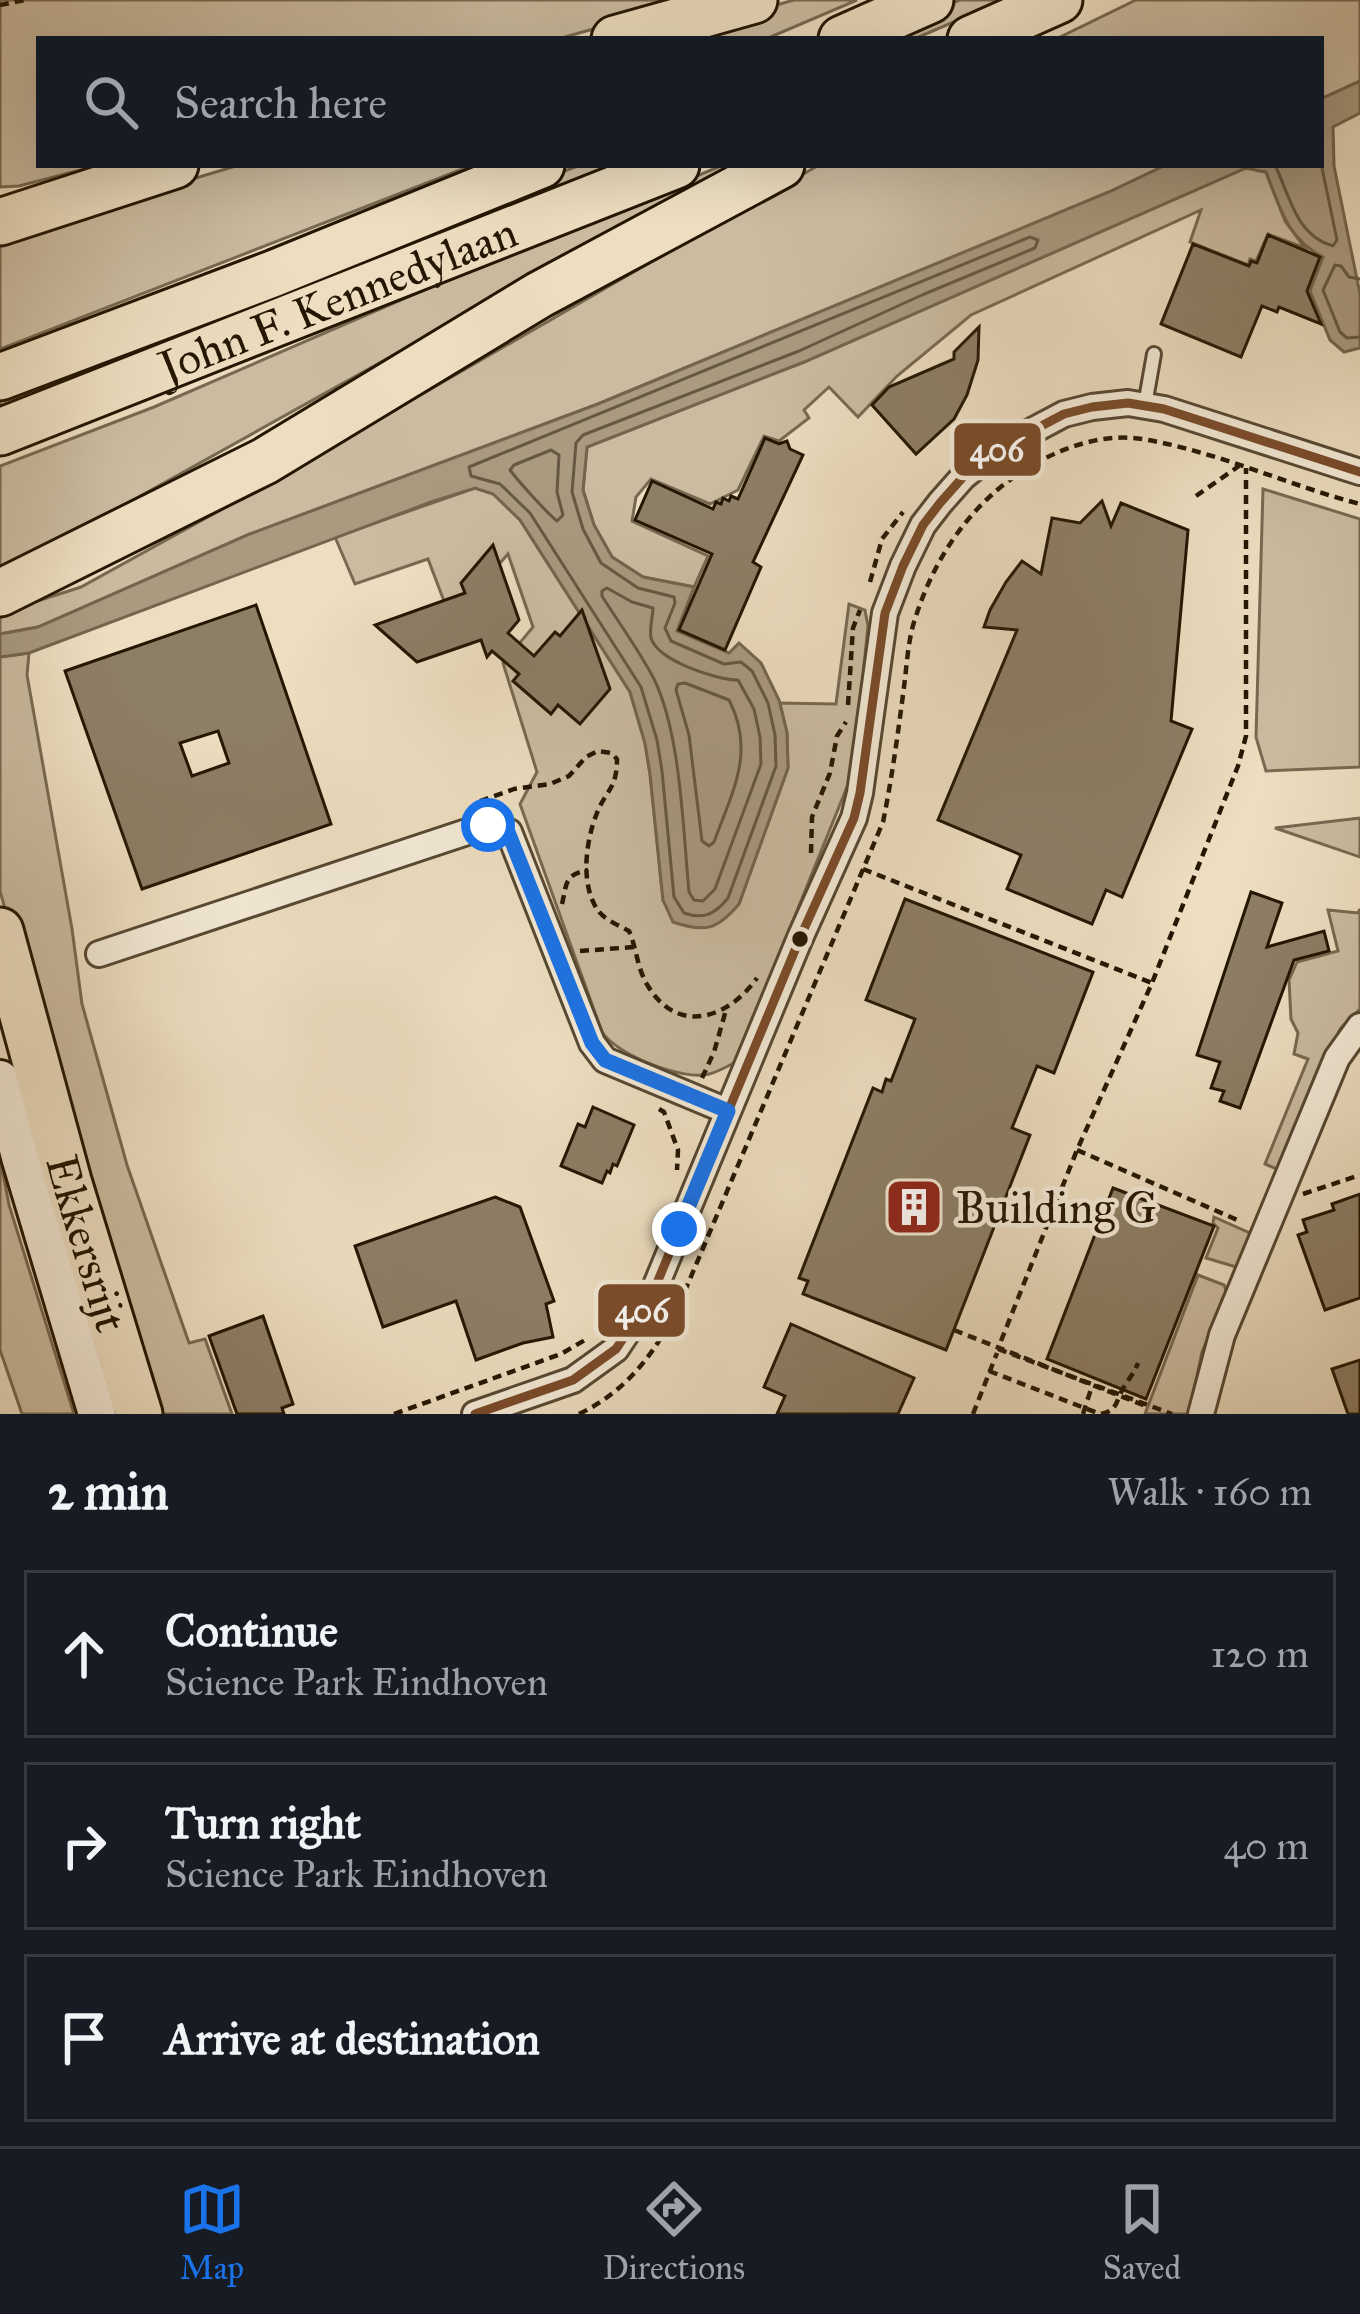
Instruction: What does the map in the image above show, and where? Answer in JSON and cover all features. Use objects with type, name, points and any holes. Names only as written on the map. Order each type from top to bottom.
[{"type":"highway","points":[[627,36],[754,0]]},
{"type":"highway","points":[[849,36],[930,0]]},
{"type":"highway","points":[[978,36],[1059,0]]},
{"type":"highway","points":[[1017,36],[1082,0]]},
{"type":"highway","points":[[0,222],[165,168]]},
{"type":"highway","name":"John F. Kennedylaan","points":[[0,377],[534,168]]},
{"type":"highway","name":"John F. Kennedylaan","points":[[0,432],[668,168]]},
{"type":"highway","points":[[1,594],[265,461],[539,295],[775,168]]},
{"type":"highway","points":[[0,194],[117,182]]},
{"type":"highway","name":"Ekkersrijt","points":[[0,932],[63,1164],[139,1414]]},
{"type":"main road","name":"Ekkersrijt","points":[[0,1079],[97,1414]]},
{"type":"street","points":[[475,1414],[573,1380],[616,1349],[652,1295],[854,818],[885,613],[923,525],[963,476],[998,448],[1064,414],[1128,404],[1164,409],[1360,472]]},
{"type":"street","points":[[99,953],[488,825],[508,832],[592,1043],[605,1060],[728,1111]]},
{"type":"street","points":[[1201,1414],[1222,1335],[1337,1058],[1360,1026]]},
{"type":"lane","points":[[1145,406],[1154,354]]},
{"type":"path","points":[[0,5],[25,0]]},
{"type":"path","points":[[579,1414],[602,1403],[633,1376],[661,1342],[679,1306],[883,822],[914,619],[946,548],[985,501],[1044,458],[1072,446],[1117,437],[1191,450],[1360,504]]},
{"type":"path","points":[[1196,496],[1242,467]]},
{"type":"path","points":[[973,1414],[1077,1150],[1152,983],[1238,766],[1246,736],[1242,467]]},
{"type":"path","points":[[869,586],[882,539],[912,502]]},
{"type":"path","points":[[809,865],[812,817],[830,773],[837,736],[848,719],[853,628],[863,603]]},
{"type":"path","points":[[472,804],[514,789],[550,784],[569,776],[586,757],[598,751],[611,753],[617,759],[617,775],[590,833],[590,892],[598,913],[629,931],[644,981],[666,1006],[695,1017],[726,1010],[743,998],[762,968]]},
{"type":"path","points":[[542,917],[559,912],[566,882],[587,869]]},
{"type":"path","points":[[863,869],[1152,983]]},
{"type":"path","points":[[561,966],[581,951],[634,947]]},
{"type":"path","points":[[691,1096],[714,1052],[726,1010]]},
{"type":"path","points":[[652,1106],[664,1112],[677,1144],[673,1181]]},
{"type":"path","points":[[1077,1150],[1265,1232]]},
{"type":"path","points":[[1277,1203],[1360,1175]]},
{"type":"path","points":[[394,1414],[561,1354],[602,1328]]},
{"type":"path","points":[[954,1330],[1146,1410],[1169,1414]]},
{"type":"path","points":[[999,1348],[1169,1414]]},
{"type":"path","points":[[989,1371],[1100,1414],[1117,1406],[1138,1364]]},
{"type":"path","points":[[1083,1414],[1092,1386]]},
{"type":"shaded area","points":[[0,0],[696,0],[569,36],[36,36],[36,168],[88,168],[0,187]]},
{"type":"shaded area","points":[[794,0],[857,0],[773,36],[668,36]]},
{"type":"shaded area","points":[[960,0],[1005,0],[921,36],[880,36]]},
{"type":"shaded area","points":[[1136,0],[1360,0],[1360,81],[1324,98],[1324,36],[1062,36]]},
{"type":"shaded area","points":[[229,168],[465,168],[0,349],[0,237]]},
{"type":"shaded area","points":[[572,168],[613,168],[0,407],[0,391]]},
{"type":"shaded area","points":[[716,168],[738,168],[0,570],[0,466],[154,407]]},
{"type":"shaded area","points":[[814,168],[1160,168],[598,404],[250,534],[38,627],[0,634],[0,613],[81,587]]},
{"type":"shaded area","points":[[1246,168],[1266,172],[1285,221],[1305,248],[1268,234],[1256,261],[1250,259],[1248,265],[1190,242],[1201,210],[971,315],[897,376],[858,417],[829,387],[804,410],[809,418],[779,441],[764,436],[738,490],[710,504],[651,479],[636,497],[632,521],[708,556],[694,587],[643,577],[612,557],[594,525],[583,490],[587,447],[804,362]]},
{"type":"shaded area","points":[[475,488],[494,494],[520,520],[630,692],[650,774],[663,900],[739,904],[788,768],[780,703],[836,704],[849,604],[865,610],[868,626],[849,782],[736,1062],[716,1072],[683,1074],[651,1064],[621,1049],[602,1032],[520,804],[537,772],[503,663],[533,627],[508,554],[478,588],[447,609],[428,559],[355,584],[335,537]]},
{"type":"shaded area","points":[[1263,489],[1360,519],[1360,767],[1266,771],[1256,737]]},
{"type":"shaded area","points":[[29,653],[27,675],[82,1004],[127,1165],[189,1343],[205,1339],[232,1414],[153,1414],[0,891],[0,657]]},
{"type":"shaded area","points":[[1360,818],[1360,857],[1275,828]]},
{"type":"shaded area","points":[[1360,909],[1360,1009],[1340,1029],[1279,1170],[1265,1164],[1308,1059],[1294,1054],[1298,1033],[1291,1019],[1289,980],[1297,962],[1338,951],[1328,910],[1358,913]]},
{"type":"shaded area","points":[[0,1157],[9,1205],[74,1414],[22,1414],[0,1350]]},
{"type":"shaded area","points":[[1214,1217],[1252,1234],[1236,1267],[1206,1258],[1218,1228]]},
{"type":"shaded area","points":[[1198,1275],[1224,1285],[1227,1293],[1202,1352],[1189,1414],[1145,1414]]},
{"type":"water","points":[[1360,81],[1360,113],[1333,127],[1334,166],[1360,294],[1360,348],[1344,352],[1330,340],[1310,291],[1323,257],[1293,231],[1266,172],[1246,168],[1324,168],[1324,98]]},
{"type":"water","points":[[1160,168],[1246,168],[804,362],[587,447],[583,490],[594,525],[612,557],[643,577],[694,587],[677,631],[729,653],[739,643],[761,663],[779,700],[787,733],[788,768],[739,904],[717,924],[702,928],[673,922],[663,900],[650,774],[630,692],[520,520],[493,494],[475,488],[431,502],[29,653],[0,657],[0,634],[38,627],[250,534],[598,404]]},
{"type":"building","points":[[1268,235],[1320,257],[1307,291],[1321,324],[1279,307],[1277,312],[1262,306],[1241,357],[1161,324],[1193,244],[1249,266],[1251,261],[1257,263]]},
{"type":"building","points":[[979,327],[978,360],[967,395],[954,419],[916,454],[872,405],[889,387],[954,359],[954,352]]},
{"type":"building","points":[[765,438],[779,444],[787,441],[790,449],[803,455],[753,562],[761,567],[725,650],[679,630],[712,554],[635,520],[652,481],[713,509],[723,498],[738,499]]},
{"type":"building","points":[[1102,501],[1111,526],[1121,503],[1188,530],[1171,721],[1192,729],[1122,897],[1106,890],[1092,924],[1007,889],[1021,855],[938,820],[1017,630],[984,627],[990,610],[1022,561],[1041,574],[1052,518],[1080,523]]},
{"type":"building","points":[[493,545],[519,620],[508,633],[534,656],[582,610],[610,689],[580,724],[558,705],[551,714],[513,681],[519,674],[492,651],[487,657],[481,640],[417,662],[375,625],[465,593],[461,583]]},
{"type":"building","points":[[256,605],[331,824],[142,889],[65,671]],"holes":[[[218,731],[229,763],[192,776],[180,743]]]},
{"type":"building","points":[[1251,892],[1282,903],[1267,947],[1324,931],[1329,951],[1294,960],[1240,1108],[1220,1101],[1224,1091],[1211,1088],[1220,1062],[1197,1055]]},
{"type":"building","points":[[905,899],[1093,972],[1054,1073],[1037,1066],[1012,1128],[1030,1135],[946,1350],[803,1294],[808,1281],[799,1278],[873,1088],[882,1092],[886,1079],[891,1081],[915,1019],[866,1000]]},
{"type":"building","points":[[593,1107],[634,1125],[617,1166],[613,1164],[602,1183],[561,1166],[578,1124],[585,1127]]},
{"type":"building","points":[[1113,1188],[1214,1226],[1146,1399],[1047,1359]]},
{"type":"building","points":[[1360,1194],[1360,1298],[1325,1310],[1298,1235],[1307,1232],[1303,1220],[1334,1210],[1332,1204]]},
{"type":"building","points":[[495,1197],[520,1207],[554,1301],[546,1304],[553,1337],[476,1360],[456,1301],[383,1327],[355,1246]]},
{"type":"building","points":[[263,1316],[293,1404],[282,1408],[284,1414],[237,1414],[209,1336]]},
{"type":"building","points":[[791,1324],[914,1378],[898,1414],[777,1414],[785,1396],[764,1387]]},
{"type":"building","points":[[1360,1360],[1360,1414],[1348,1414],[1332,1369]]},
{"type":"transit line","name":"406","points":[[475,1414],[573,1380],[616,1349],[652,1295],[854,818],[885,613],[923,525],[963,477],[998,449],[1064,414],[1128,403],[1164,409],[1360,472]]},
{"type":"place","name":"Building G","points":[[914,1207]]},
{"type":"route","points":[[488,825],[508,832],[592,1043],[605,1060],[728,1111],[679,1229]]}]
